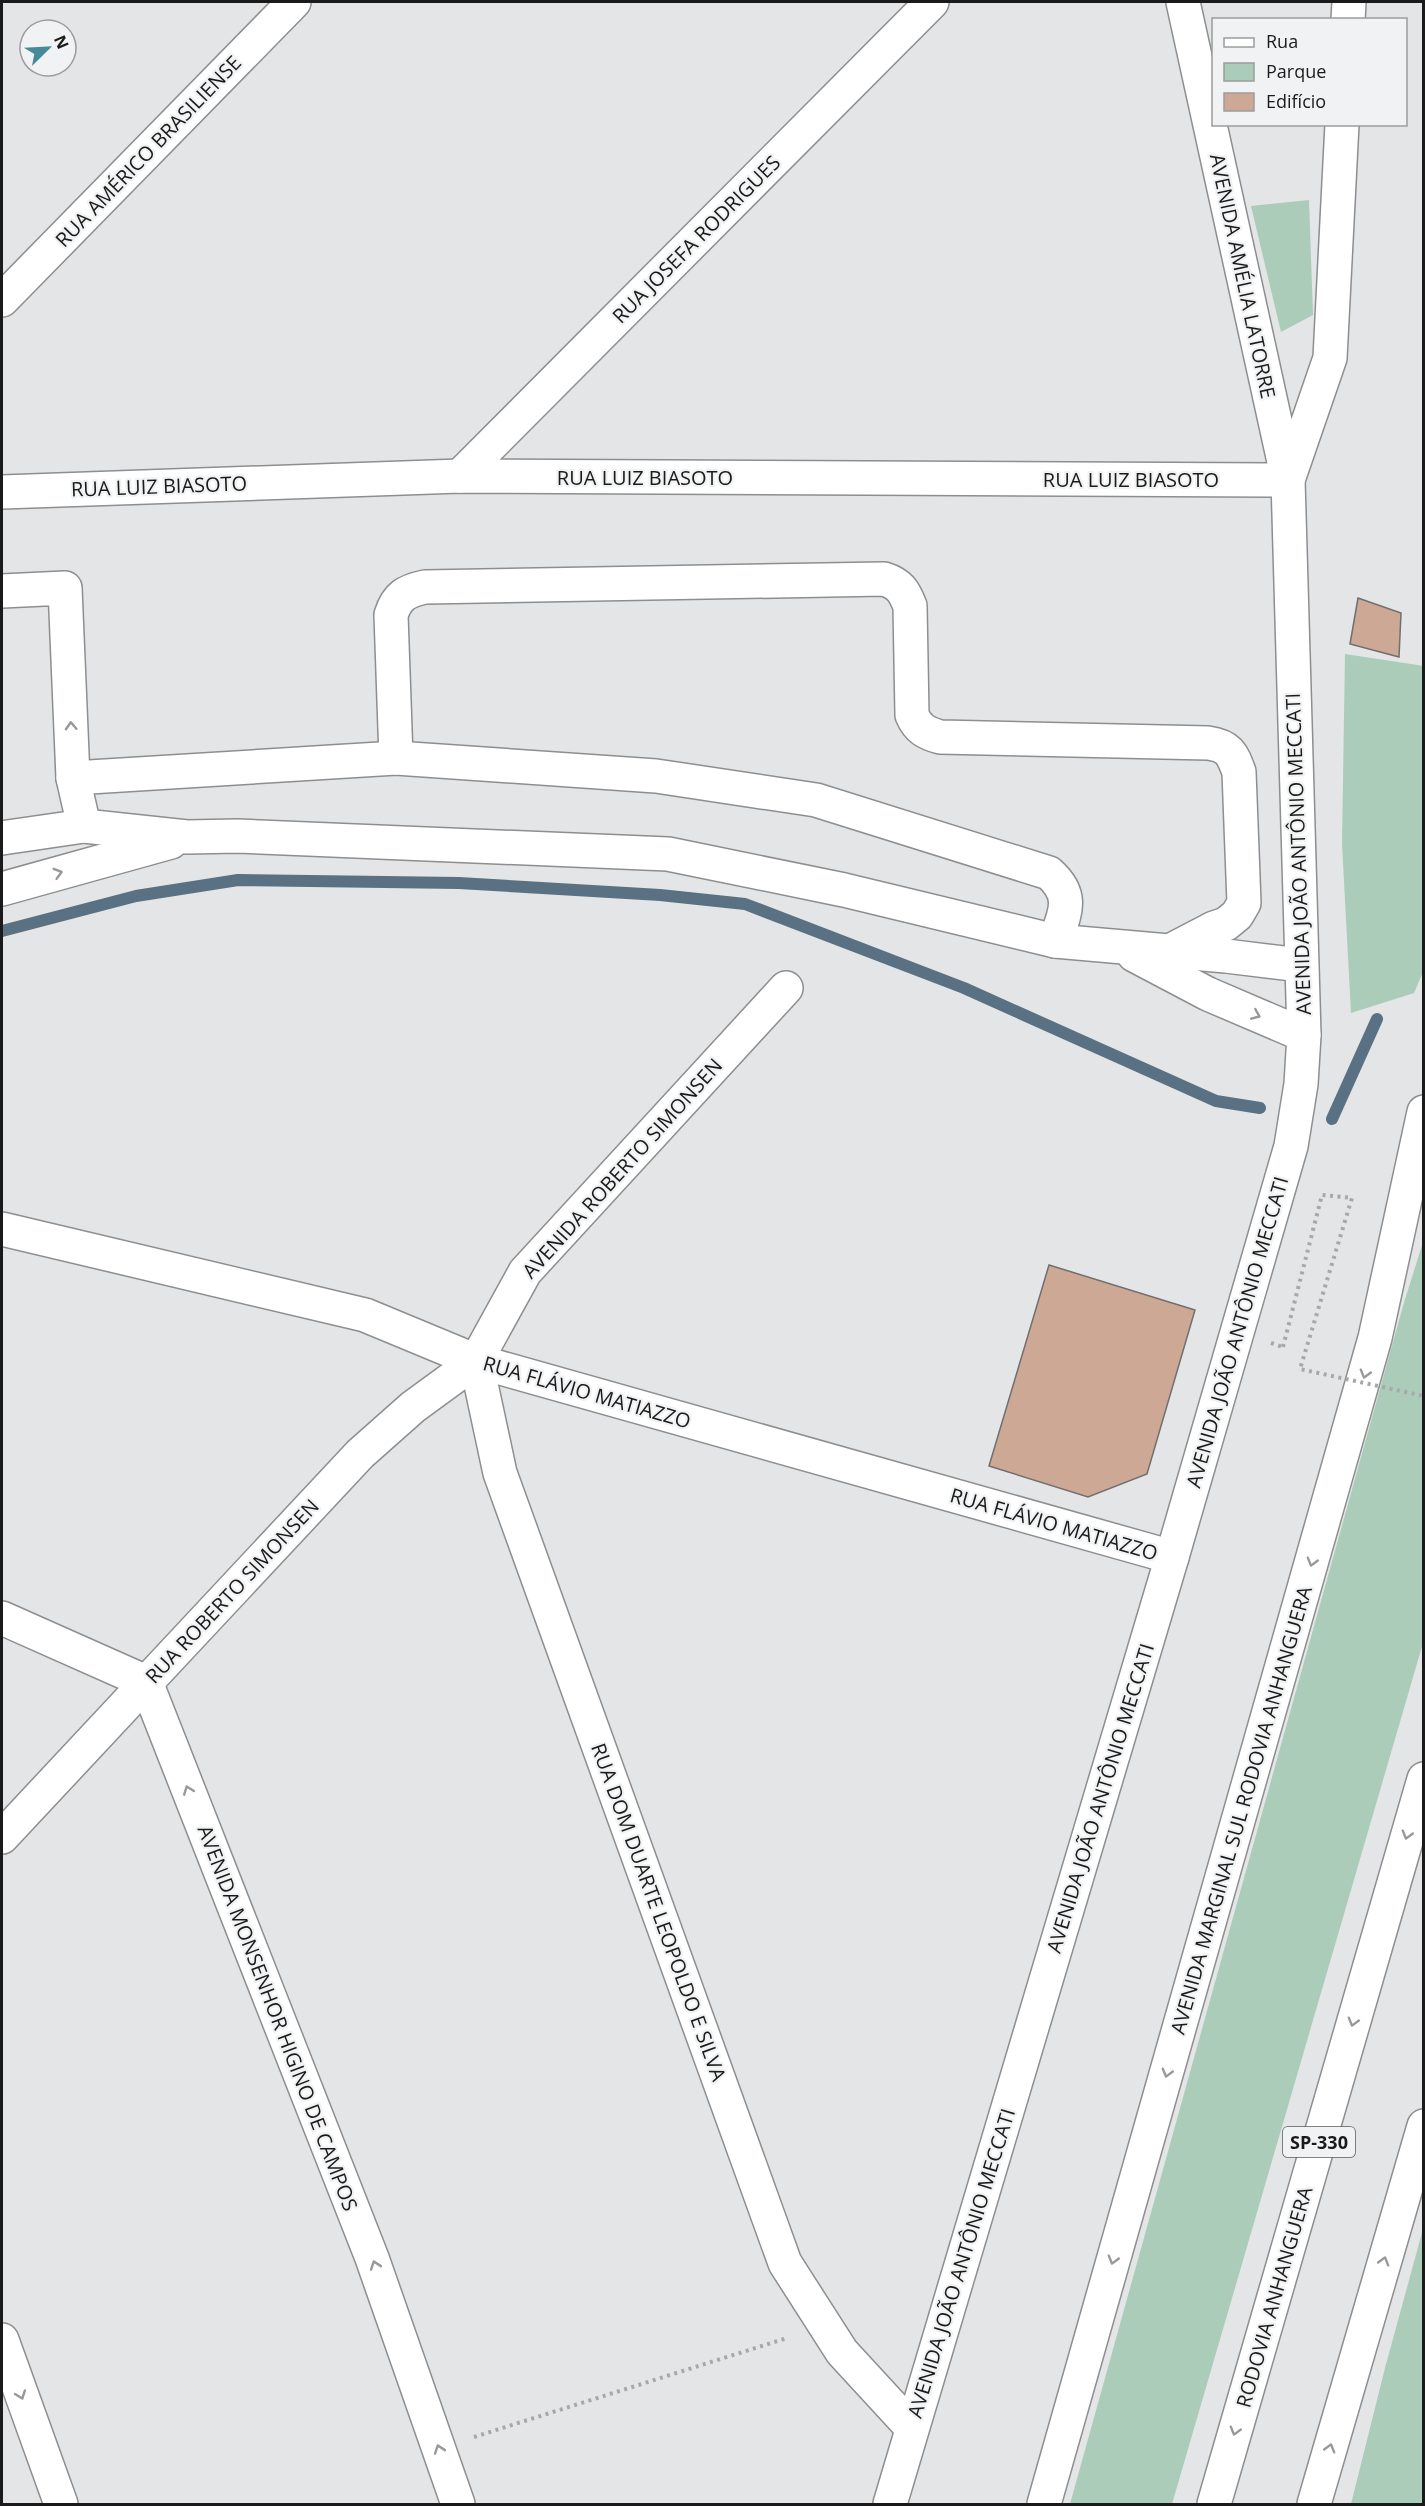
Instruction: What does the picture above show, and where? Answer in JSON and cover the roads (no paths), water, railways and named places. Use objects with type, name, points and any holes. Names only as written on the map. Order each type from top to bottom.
[{"type":"main road","name":"RUA AMÉRICO BRASILIENSE","points":[[2,300],[294,2]]},
{"type":"main road","name":"RUA JOSEFA RODRIGUES","points":[[459,476],[932,2]]},
{"type":"main road","name":"AVENIDA AMÉLIA LATORRE","points":[[1183,2],[1288,480]]},
{"type":"main road","points":[[1348,18],[1349,2]]},
{"type":"main road","name":"AVENIDA JOÃO ANTÔNIO MECCATI","points":[[890,2505],[1172,1557],[1291,1146],[1301,1084],[1304,1035],[1288,480],[1330,358],[1342,126]]},
{"type":"main road","name":"RUA LUIZ BIASOTO","points":[[2,492],[459,476],[1288,480]]},
{"type":"main road","points":[[396,758],[391,615],[395,602],[407,590],[425,587],[884,579],[895,582],[904,591],[910,606],[912,715],[916,725],[926,733],[940,737],[1208,743],[1222,745],[1233,755],[1239,772],[1244,903],[1237,915],[1226,924],[1168,952]]},
{"type":"main road","points":[[2,591],[65,588],[73,778],[84,826]]},
{"type":"main road","points":[[73,778],[396,758],[656,776],[816,800],[1049,873],[1059,882],[1065,896],[1066,910],[1055,941]]},
{"type":"main road","points":[[2,838],[84,826],[187,837],[237,836],[668,854],[844,890],[1055,941],[1302,965]]},
{"type":"main road","points":[[2,889],[187,837]]},
{"type":"main road","points":[[1122,948],[1208,994],[1304,1035]]},
{"type":"main road","name":"AVENIDA ROBERTO SIMONSEN","points":[[476,1361],[525,1272],[786,988]]},
{"type":"main road","name":"AVENIDA MARGINAL SUL RODOVIA ANHANGUERA","points":[[1044,2505],[1375,1338],[1424,1112]]},
{"type":"main road","points":[[1375,1338],[1424,1196]]},
{"type":"main road","name":"RUA FLÁVIO MATIAZZO","points":[[2,1229],[365,1315],[476,1361],[1172,1557]]},
{"type":"main road","name":"RUA ROBERTO SIMONSEN","points":[[2,1837],[360,1454],[413,1407],[476,1361]]},
{"type":"main road","name":"RUA DOM DUARTE LEOPOLDO E SILVA","points":[[476,1361],[500,1473],[785,2263],[842,2352],[912,2428]]},
{"type":"main road","points":[[2,1618],[146,1682]]},
{"type":"main road","name":"AVENIDA MONSENHOR HIGINO DE CAMPOS","points":[[146,1682],[372,2258],[458,2505]]},
{"type":"main road","name":"RODOVIA ANHANGUERA","points":[[1214,2505],[1424,1779]]},
{"type":"main road","points":[[1314,2505],[1424,2126]]},
{"type":"main road","points":[[2,2340],[61,2505]]},
{"type":"waterway","points":[[2,931],[136,896],[238,880],[459,883],[660,895],[745,904],[964,988],[1216,1101],[1260,1108]]},
{"type":"waterway","points":[[1332,1119],[1377,1019]]}]
